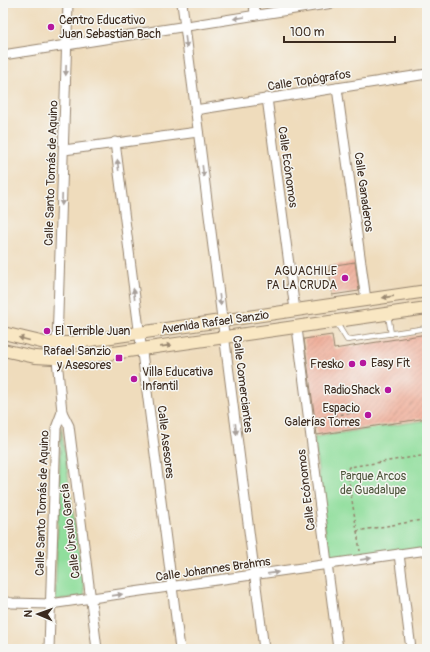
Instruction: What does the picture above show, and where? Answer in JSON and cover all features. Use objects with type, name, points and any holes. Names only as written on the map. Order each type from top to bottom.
[{"type":"main road","name":"Avenida Rafael Sanzio","points":[[3,333],[32,341],[57,344],[427,291]]},
{"type":"main road","name":"Avenida Rafael Sanzio","points":[[3,350],[57,360],[72,359],[297,328],[427,308]]},
{"type":"street","name":"Calle Santo Tomás de Aquino","points":[[57,344],[68,3]]},
{"type":"street","name":"Calle Comerciantes","points":[[182,3],[264,649]]},
{"type":"street","points":[[254,3],[255,15]]},
{"type":"street","points":[[3,55],[329,3]]},
{"type":"street","name":"Calle Topógrafos","points":[[195,110],[427,74]]},
{"type":"street","name":"Calle Ganaderos","points":[[337,88],[366,300]]},
{"type":"street","name":"Calle Ecónomos","points":[[267,98],[295,310]]},
{"type":"street","points":[[64,150],[198,132]]},
{"type":"street","name":"Calle Asesores","points":[[115,142],[180,649]]},
{"type":"street","name":"Calle Ecónomos","points":[[297,328],[338,649]]},
{"type":"street","name":"Calle Santo Tomás de Aquino","points":[[49,649],[56,428],[62,412],[57,360]]},
{"type":"street","name":"Calle Úrsulo García","points":[[62,412],[70,426],[97,649]]},
{"type":"street","name":"Calle Johannes Brahms","points":[[3,601],[12,603],[50,604],[427,550]]},
{"type":"street","points":[[399,554],[411,649]]},
{"type":"lane","points":[[388,314],[391,334]]},
{"type":"lane","points":[[336,322],[347,340],[427,328]]},
{"type":"path","points":[[309,419],[358,412]]},
{"type":"path","points":[[361,560],[347,470],[349,467],[427,455]]},
{"type":"path","points":[[357,531],[427,519]]},
{"type":"green space","name":"Parque Arcos de Guadalupe","points":[[427,420],[427,548],[329,563],[314,437]]},
{"type":"green space","points":[[61,426],[85,596],[55,600]]},
{"type":"building","name":"AGUACHILE PA LA CRUDA","points":[[355,262],[359,291],[332,295],[329,266]]},
{"type":"building","points":[[427,334],[427,418],[317,435],[304,339],[332,335],[334,349]]},
{"type":"place","name":"Centro Educativo Juan Sebastian Bach","points":[[51,27]]},
{"type":"place","name":"AGUACHILE PA LA CRUDA","points":[[345,278]]},
{"type":"place","name":"El Terrible Juan","points":[[47,331]]},
{"type":"place","name":"Rafael Sanzio y Asesores","points":[[119,358]]},
{"type":"place","name":"Easy Fit","points":[[363,363]]},
{"type":"place","name":"Fresko","points":[[352,364]]},
{"type":"place","name":"Villa Educativa Infantil","points":[[134,379]]},
{"type":"place","name":"RadioShack","points":[[388,390]]},
{"type":"place","name":"Espacio Galerías Torres","points":[[368,415]]}]
